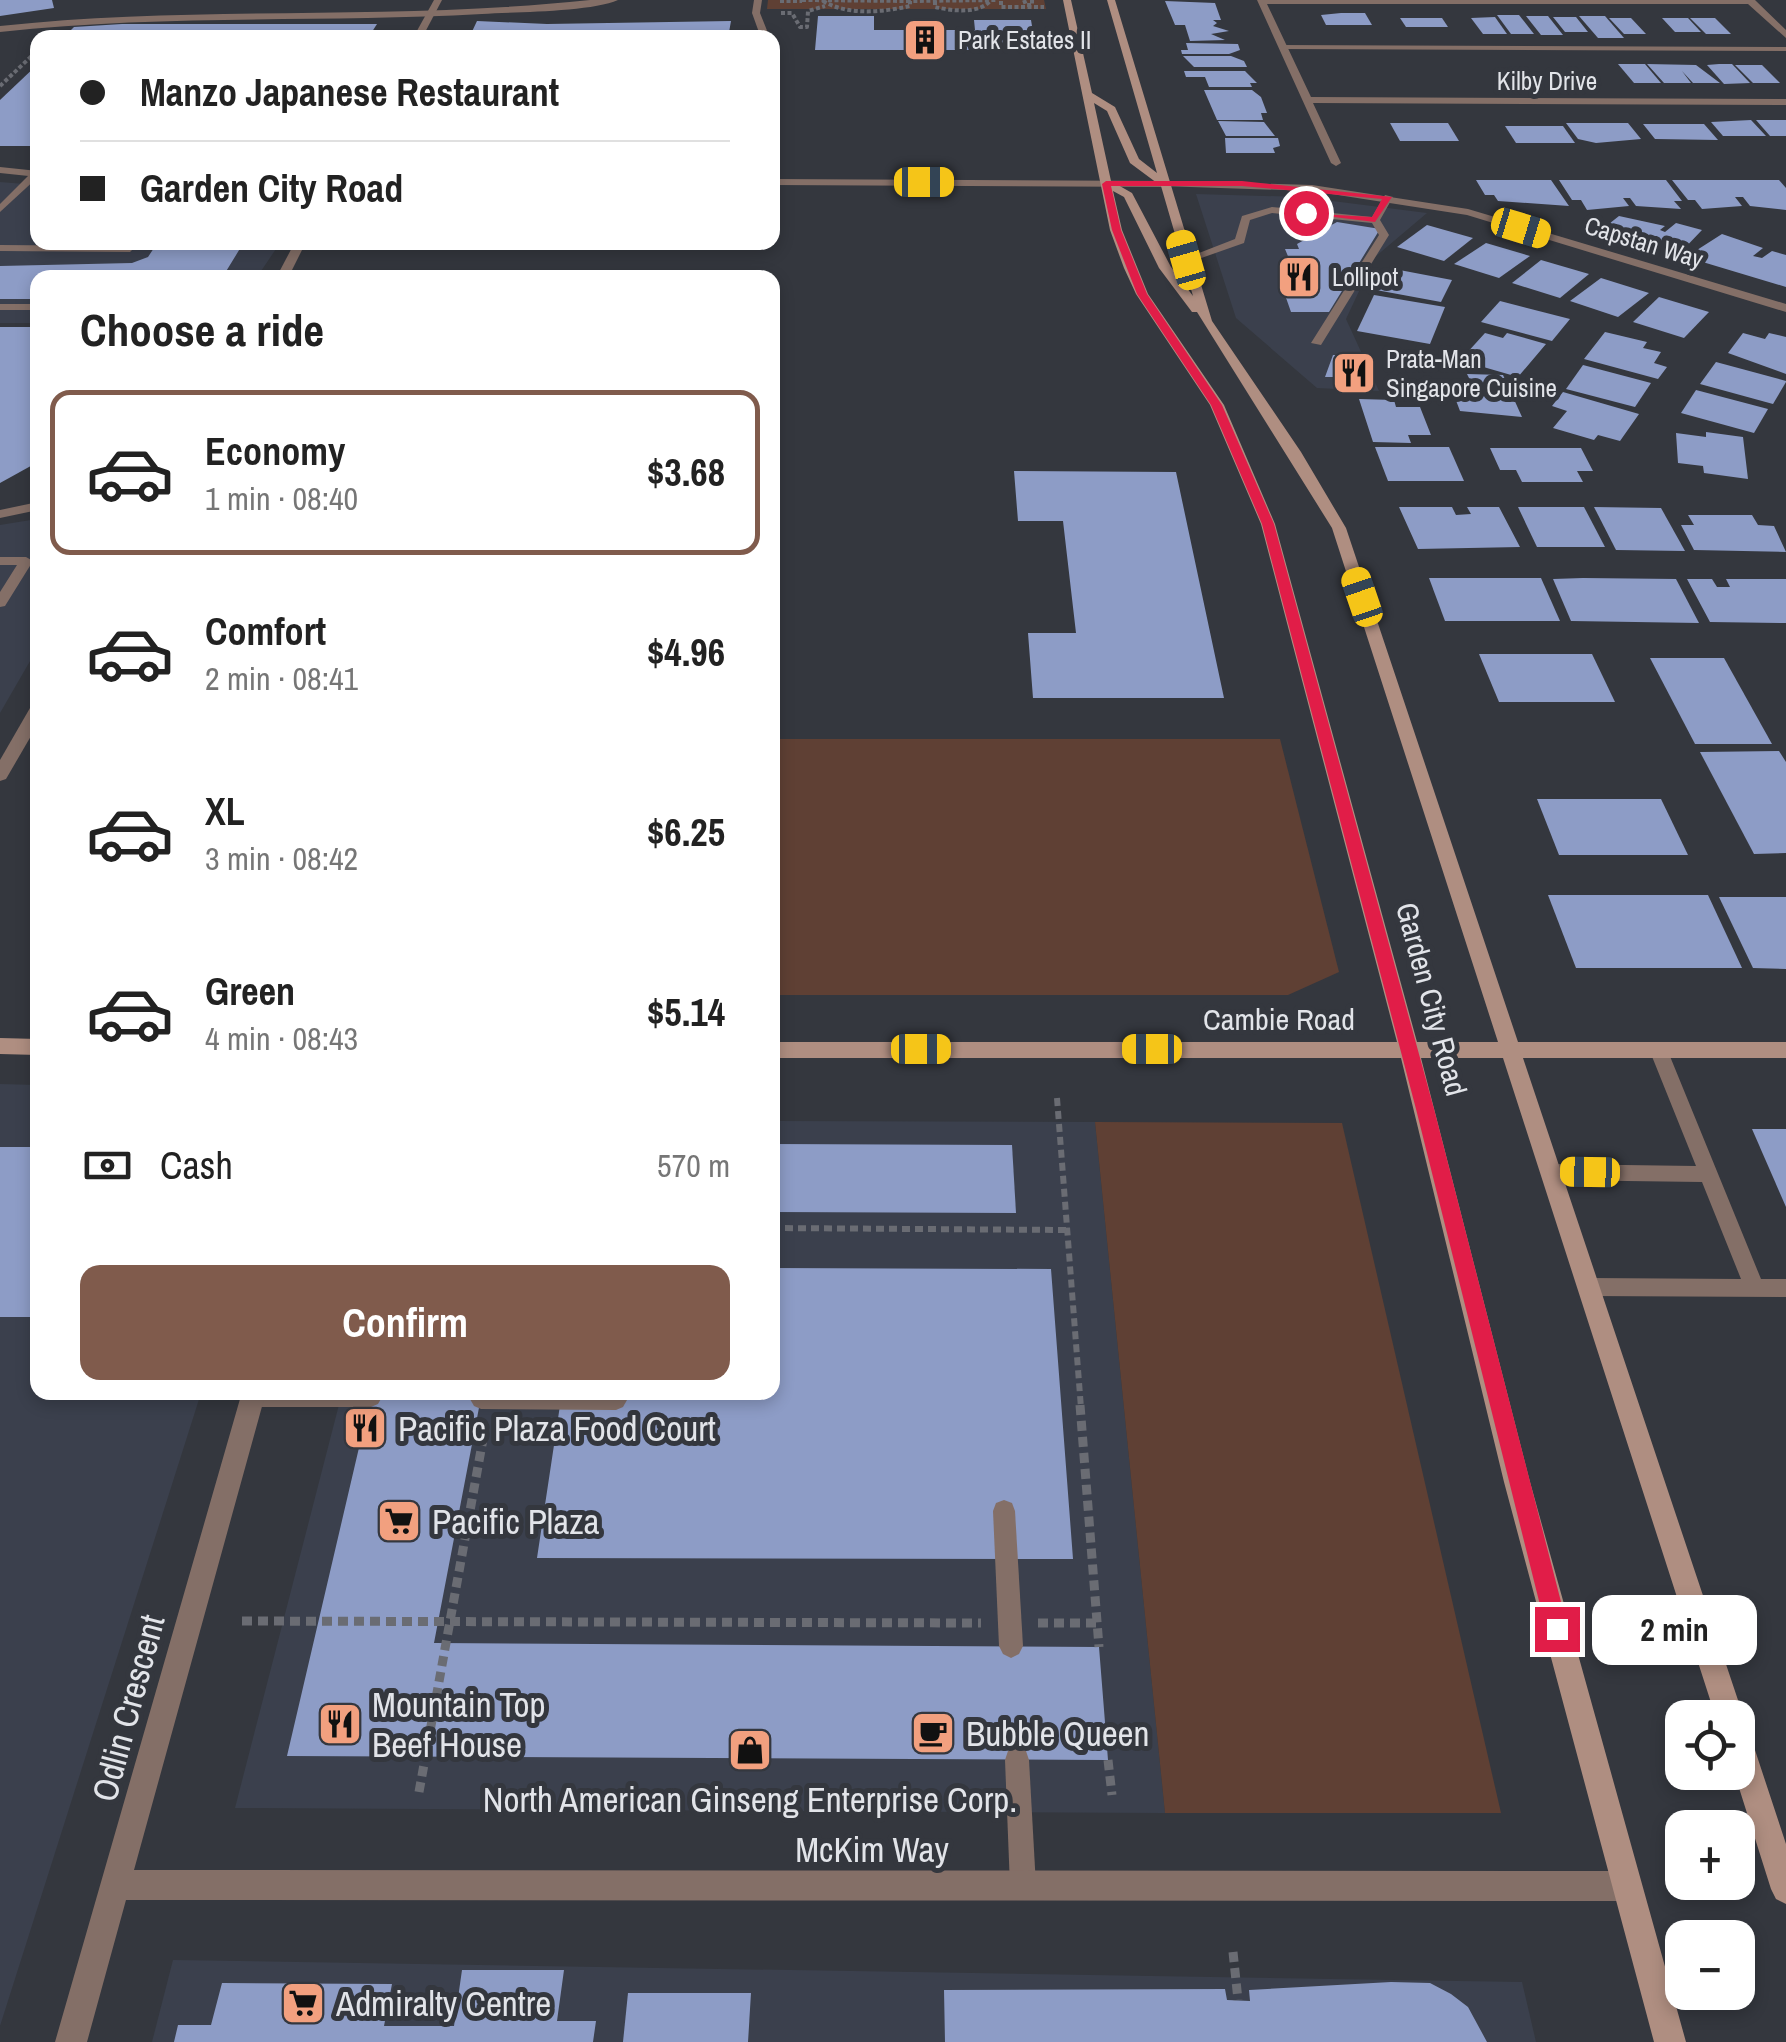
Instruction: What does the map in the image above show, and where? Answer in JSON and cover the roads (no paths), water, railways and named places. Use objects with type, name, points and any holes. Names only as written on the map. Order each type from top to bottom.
[{"type":"main road","name":"Garden City Road","points":[[1066,0],[1116,230],[1142,294],[1217,405],[1268,524],[1409,1050],[1516,1482],[1670,2042]]},
{"type":"main road","name":"Garden City Road","points":[[1111,0],[1206,321],[1294,452],[1338,528],[1724,1700]]},
{"type":"main road","points":[[1088,94],[1111,109],[1134,161],[1164,184]]},
{"type":"main road","points":[[1106,184],[1128,195],[1165,268],[1206,321]]},
{"type":"main road","points":[[0,1046],[30,1047]]},
{"type":"main road","name":"Cambie Road","points":[[780,1050],[1786,1050]]},
{"type":"main road","points":[[1754,1790],[1786,1889]]},
{"type":"street","points":[[421,30],[438,0]]},
{"type":"street","points":[[0,28],[106,9],[431,12],[526,10],[614,0]]},
{"type":"street","points":[[758,0],[756,13],[763,30]]},
{"type":"street","points":[[1336,163],[1262,1],[1750,1],[1786,35]]},
{"type":"street","name":"Kilby Drive","points":[[1308,100],[1786,102]]},
{"type":"street","points":[[0,170],[30,173]]},
{"type":"street","name":"Capstan Way","points":[[780,182],[1274,185],[1388,197],[1468,212],[1786,308]]},
{"type":"street","points":[[0,514],[30,508]]},
{"type":"street","points":[[0,775],[30,722]]},
{"type":"street","name":"Odlin Crescent","points":[[71,2042],[251,1400]]},
{"type":"street","name":"McKim Way","points":[[118,1885],[1627,1886]]},
{"type":"lane","points":[[1282,48],[1786,49]]},
{"type":"lane","points":[[1,207],[30,180]]},
{"type":"lane","points":[[1375,220],[1388,197]]},
{"type":"lane","points":[[1186,260],[1240,241],[1245,218],[1272,210],[1375,220]]},
{"type":"lane","points":[[1317,342],[1384,235],[1375,220]]},
{"type":"lane","points":[[24,248],[30,242]]},
{"type":"lane","points":[[0,248],[30,248]]},
{"type":"lane","points":[[0,307],[30,307]]},
{"type":"lane","points":[[0,561],[30,561]]},
{"type":"lane","points":[[0,602],[30,564]]},
{"type":"lane","points":[[1658,1050],[1754,1287]]},
{"type":"lane","points":[[1551,1172],[1708,1174]]},
{"type":"lane","points":[[1588,1287],[1786,1288]]},
{"type":"lane","points":[[1004,1512],[1010,1634]]},
{"type":"lane","points":[[1017,1760],[1023,1886]]},
{"type":"place","name":"Park Estates II","points":[[925,40]]},
{"type":"place","name":"Lollipot","points":[[1299,277]]},
{"type":"place","name":"Prata-Man Singapore Cuisine","points":[[1354,373]]},
{"type":"place","name":"Pacific Plaza Food Court","points":[[365,1428]]},
{"type":"place","name":"Pacific Plaza","points":[[399,1521]]},
{"type":"place","name":"Mountain Top Beef House","points":[[340,1724]]},
{"type":"place","name":"Bubble Queen","points":[[933,1733]]},
{"type":"place","name":"North American Ginseng Enterprise Corp.","points":[[750,1750]]},
{"type":"place","name":"Admiralty Centre","points":[[303,2003]]}]
